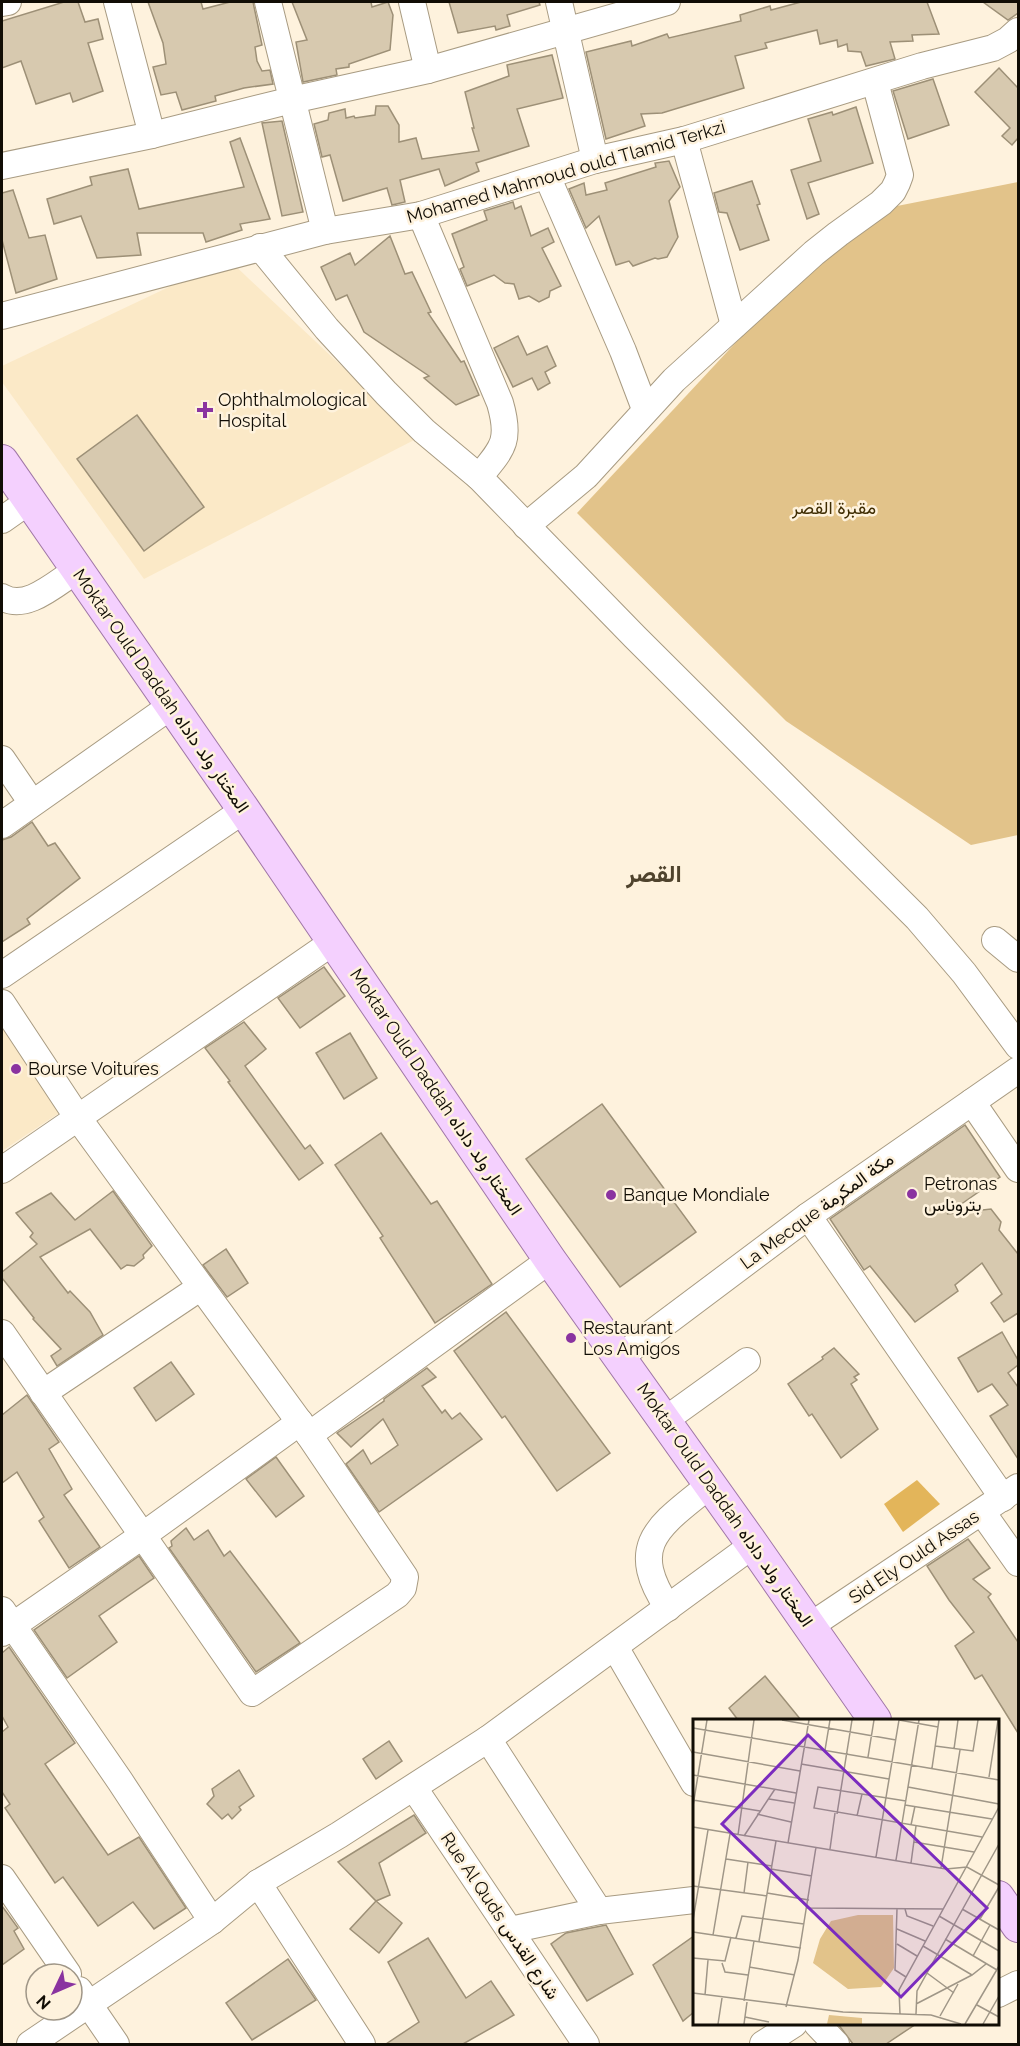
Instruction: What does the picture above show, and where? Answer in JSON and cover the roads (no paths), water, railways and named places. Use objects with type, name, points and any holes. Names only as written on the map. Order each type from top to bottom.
[{"type":"main road","name":"Moktar Ould Daddah المختار ولد داداه","points":[[2,461],[244,810],[550,1260],[711,1484],[874,1719]]},
{"type":"main road","points":[[999,1898],[1018,1926]]},
{"type":"street","points":[[2,3],[8,2]]},
{"type":"street","points":[[117,2],[152,135]]},
{"type":"street","points":[[268,2],[325,231]]},
{"type":"street","points":[[412,2],[428,70]]},
{"type":"street","points":[[559,2],[596,160]]},
{"type":"street","points":[[2,166],[152,135],[292,100],[428,70],[667,2]]},
{"type":"street","name":"Mohamed Mahmoud ould Tlamid Terkzi","points":[[2,316],[325,231],[421,215],[596,160],[684,140],[932,63],[993,48],[1008,40],[1018,31]]},
{"type":"street","points":[[526,526],[586,476],[645,409],[734,325],[822,247],[880,203],[893,190],[900,175],[875,82]]},
{"type":"street","points":[[684,140],[734,325]]},
{"type":"street","points":[[547,176],[623,351],[645,409]]},
{"type":"street","points":[[421,215],[506,422],[505,437],[500,452],[479,477]]},
{"type":"street","points":[[260,247],[386,393],[424,430],[479,477],[917,918],[964,973],[1018,1046]]},
{"type":"street","points":[[2,520],[29,501]]},
{"type":"street","points":[[2,597],[17,603],[28,599],[76,570]]},
{"type":"street","points":[[2,825],[171,706]]},
{"type":"street","points":[[2,759],[32,804]]},
{"type":"street","points":[[2,975],[244,810]]},
{"type":"street","points":[[995,940],[1018,959]]},
{"type":"street","points":[[2,1170],[333,942]]},
{"type":"street","points":[[2,1003],[78,1118],[304,1428],[405,1577],[403,1588],[397,1595],[252,1693],[2,1333]]},
{"type":"street","name":"La Mecque مكة المكرمة","points":[[620,1357],[808,1216],[1018,1070]]},
{"type":"street","points":[[972,1102],[1018,1169]]},
{"type":"street","points":[[808,1216],[1011,1492]]},
{"type":"street","points":[[212,1920],[120,1781],[5,1623],[142,1536],[550,1260]]},
{"type":"street","points":[[43,1393],[201,1287]]},
{"type":"street","points":[[665,1420],[747,1361]]},
{"type":"street","points":[[668,1608],[657,1592],[650,1574],[648,1555],[654,1535],[667,1520],[711,1484]]},
{"type":"street","name":"Sid Ely Ould Assas","points":[[810,1626],[1011,1492]]},
{"type":"street","points":[[982,1512],[1018,1563]]},
{"type":"street","points":[[30,2044],[212,1920],[258,1883],[339,1835],[488,1739],[753,1545]]},
{"type":"street","points":[[615,1647],[693,1781]]},
{"type":"street","points":[[488,1739],[599,1911]]},
{"type":"street","name":"Rue Al Quds شارع القدس","points":[[414,1788],[586,2044]]},
{"type":"street","points":[[2,1878],[60,1962]]},
{"type":"street","points":[[258,1883],[362,2044]]},
{"type":"street","points":[[510,1930],[599,1911],[693,1900]]},
{"type":"street","points":[[999,1994],[1018,1984]]},
{"type":"street","points":[[84,1998],[116,2044]]},
{"type":"street","points":[[763,2044],[792,2025]]},
{"type":"street","points":[[818,2025],[836,2044]]},
{"type":"place","name":"Ophthalmological Hospital","points":[[205,410]]},
{"type":"place","name":"Bourse Voitures","points":[[16,1069]]},
{"type":"place","name":"Petronas بتروناس","points":[[912,1194]]},
{"type":"place","name":"Banque Mondiale","points":[[611,1195]]},
{"type":"place","name":"Restaurant Los Amigos","points":[[571,1338]]},
{"type":"district","name":"القصر","points":[[654,874]]},
{"type":"park label","name":"مقبرة القصر","points":[[834,508]]}]
